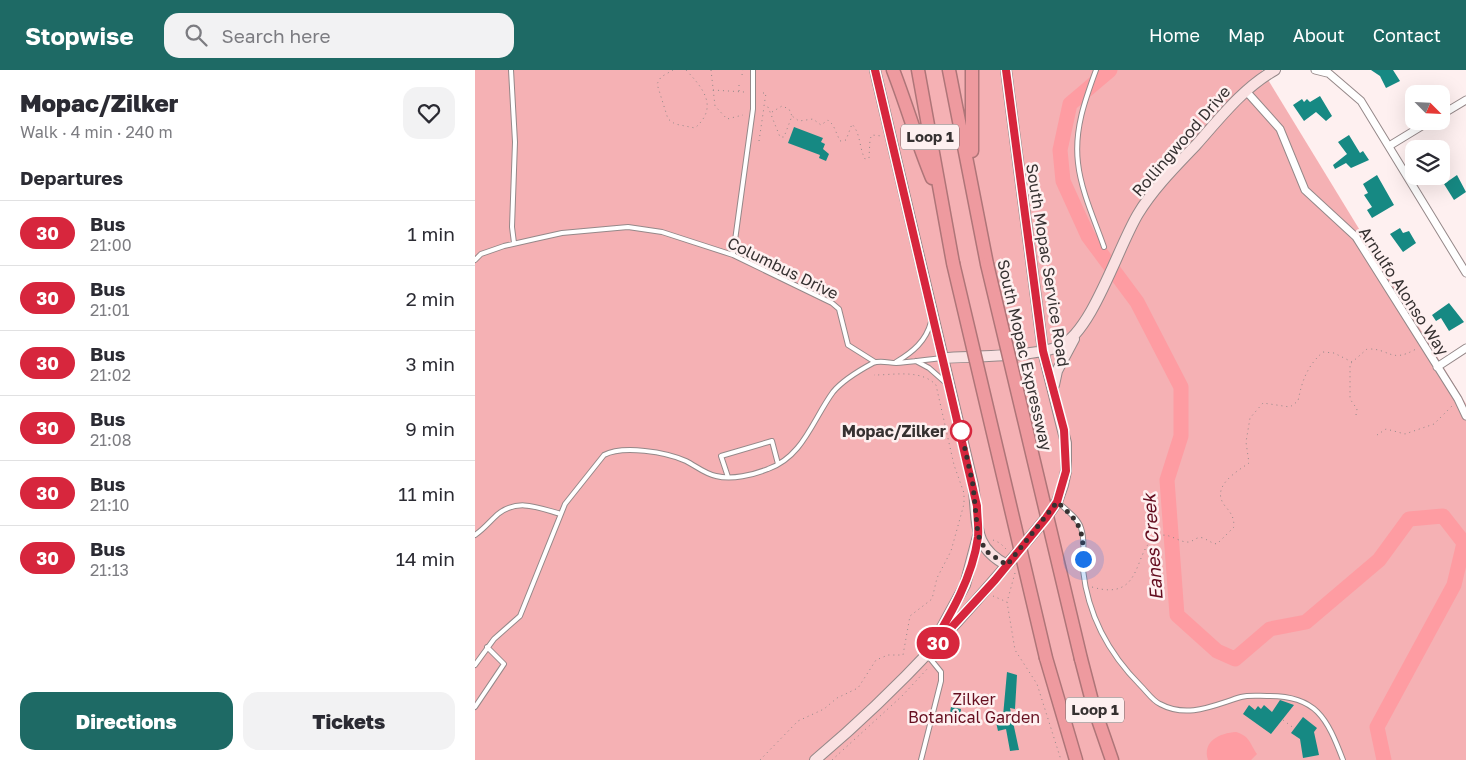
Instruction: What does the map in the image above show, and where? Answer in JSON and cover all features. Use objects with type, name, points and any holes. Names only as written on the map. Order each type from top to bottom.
[{"type":"highway","points":[[893,70],[943,204]]},
{"type":"highway","name":"Loop 1","points":[[918,70],[953,263],[1046,658],[1076,760]]},
{"type":"highway","name":"South Mopac Expressway","points":[[949,70],[987,264],[1081,659],[1093,704],[1112,760]]},
{"type":"highway","points":[[971,176],[972,70]]},
{"type":"main road","points":[[815,760],[875,708],[927,654],[965,584],[978,535],[973,485],[875,70]]},
{"type":"main road","name":"South Mopac Service Road","points":[[927,654],[1011,567],[1057,502],[1063,485],[1067,458],[1064,430],[1043,351],[1006,70]]},
{"type":"main road","name":"Rollingwood Drive","points":[[1053,389],[1057,371],[1075,337],[1085,323],[1124,239],[1148,197],[1246,90],[1275,70]]},
{"type":"main road","points":[[944,358],[1043,351],[1061,346],[1075,337]]},
{"type":"main road","points":[[978,535],[986,551],[1011,567]]},
{"type":"street","points":[[1315,70],[1326,72],[1361,101],[1466,273]]},
{"type":"street","name":"Arnulfo Alonso Way","points":[[1246,90],[1280,129],[1305,190],[1356,237],[1458,399],[1466,416]]},
{"type":"street","points":[[1450,110],[1466,100]]},
{"type":"street","points":[[1389,146],[1415,130]]},
{"type":"street","points":[[1437,367],[1466,348]]},
{"type":"lane","points":[[511,70],[515,142],[512,227],[515,243]]},
{"type":"lane","points":[[733,255],[753,109],[753,70]]},
{"type":"lane","points":[[1096,70],[1083,104],[1078,130],[1078,164],[1104,247]]},
{"type":"lane","name":"Columbus Drive","points":[[475,260],[481,254],[515,243],[562,233],[628,227],[662,232],[733,255],[832,304],[839,309],[848,344],[875,362]]},
{"type":"lane","points":[[895,363],[911,353],[923,340],[933,315]]},
{"type":"lane","points":[[475,665],[487,647],[520,616],[561,514],[576,489],[598,461],[611,452],[665,454],[686,461],[707,474],[728,477],[769,469],[797,449],[835,390],[875,362],[895,363],[944,358]]},
{"type":"lane","points":[[916,361],[941,377],[951,389]]},
{"type":"lane","points":[[728,477],[721,456],[772,441],[778,464]]},
{"type":"lane","points":[[1057,502],[1074,517],[1081,528],[1083,570],[1091,608],[1102,636],[1126,671],[1159,704],[1182,712],[1204,709],[1243,696],[1294,697],[1311,706],[1331,728],[1343,760]]},
{"type":"lane","points":[[475,535],[499,513],[516,505],[526,505],[561,514]]},
{"type":"lane","points":[[475,707],[504,664],[487,647]]},
{"type":"lane","points":[[921,760],[941,681],[941,672],[927,654]]},
{"type":"path","points":[[673,70],[661,77],[657,84],[664,102],[666,115],[671,122],[692,128],[699,124],[707,112],[708,103],[699,85],[686,70]]},
{"type":"path","points":[[711,70],[715,106],[727,119],[743,115]]},
{"type":"path","points":[[742,75],[743,70]]},
{"type":"path","points":[[739,85],[739,92]]},
{"type":"path","points":[[713,90],[744,92]]},
{"type":"path","points":[[759,141],[766,93],[763,93]]},
{"type":"path","points":[[764,106],[769,107],[780,137],[785,137],[792,116]]},
{"type":"path","points":[[771,113],[783,106],[789,109],[792,116],[799,120],[813,119],[821,125],[828,120],[841,140],[846,140],[852,124],[855,127],[865,159],[869,158],[872,134],[883,136]]},
{"type":"path","points":[[756,114],[762,120]]},
{"type":"path","points":[[1356,414],[1357,408],[1350,399],[1352,362],[1367,349],[1392,356],[1404,356],[1423,345]]},
{"type":"path","points":[[1086,585],[1104,590],[1128,584],[1136,573],[1145,546],[1158,536],[1165,535],[1186,542],[1203,538],[1217,544],[1233,527],[1232,514],[1221,498],[1222,490],[1225,481],[1249,463],[1246,442],[1249,418],[1263,403],[1290,407],[1297,401],[1302,379],[1313,361],[1323,352],[1334,353],[1352,362]]},
{"type":"path","points":[[760,760],[798,721],[824,709],[837,698],[857,688],[876,660],[888,655],[903,656],[910,616],[932,599],[937,578],[951,551],[964,498],[953,465],[936,385],[924,376],[913,374],[874,376]]},
{"type":"path","points":[[1377,435],[1386,428],[1405,434],[1434,424],[1458,399]]},
{"type":"path","points":[[978,535],[1001,543],[1009,552]]},
{"type":"path","points":[[1011,567],[1007,602],[1015,650],[1037,684],[1061,760]]},
{"type":"path","points":[[992,596],[1007,602]]},
{"type":"path","points":[[1283,720],[1295,729]]},
{"type":"green space","name":"Zilker Botanical Garden","points":[[475,70],[1262,70],[1466,404],[1466,760],[475,760]]},
{"type":"shaded area","points":[[1236,732],[1247,738],[1257,754],[1251,760],[1208,760],[1208,748],[1214,739],[1224,734]]},
{"type":"building","points":[[1371,70],[1393,70],[1400,81],[1386,88],[1380,76]]},
{"type":"building","points":[[1320,96],[1332,116],[1326,121],[1316,112],[1304,121],[1293,105],[1302,99],[1304,102],[1307,99],[1310,102]]},
{"type":"building","points":[[794,127],[823,138],[821,142],[825,144],[823,149],[829,154],[826,161],[819,158],[820,155],[788,143]]},
{"type":"building","points":[[1349,135],[1360,153],[1363,151],[1369,160],[1351,168],[1346,163],[1335,169],[1333,165],[1347,154],[1338,142]]},
{"type":"building","points":[[1377,175],[1394,205],[1372,218],[1367,210],[1372,207],[1364,195],[1368,193],[1363,184]]},
{"type":"building","points":[[1457,175],[1466,192],[1454,200],[1445,185],[1450,185],[1450,180]]},
{"type":"building","points":[[1400,228],[1403,233],[1409,231],[1416,243],[1403,252],[1390,234]]},
{"type":"building","points":[[1449,303],[1464,322],[1449,331],[1441,318],[1436,321],[1432,315]]},
{"type":"building","points":[[1007,672],[1017,675],[1015,709],[1010,708],[1019,750],[1010,751],[1006,729],[998,731],[995,718],[1003,716]]},
{"type":"building","points":[[1280,700],[1294,705],[1271,734],[1243,714],[1249,705],[1255,710],[1258,706],[1261,709],[1264,705],[1272,712]]},
{"type":"building","points":[[951,707],[961,709],[960,720],[949,718]]},
{"type":"building","points":[[1303,717],[1317,728],[1314,732],[1319,755],[1303,758],[1300,739],[1291,733]]},
{"type":"waterway","name":"Eanes Creek","points":[[1110,70],[1070,104],[1060,150],[1063,181],[1088,236],[1137,302],[1181,387],[1181,436],[1167,480],[1177,615],[1217,651],[1235,659],[1270,629],[1306,622],[1379,560],[1409,519],[1443,516],[1464,543],[1454,585],[1377,727],[1384,760]]},
{"type":"bus line","name":"30","points":[[875,70],[944,358],[977,506],[978,535],[965,584],[927,654],[995,580],[1046,518],[1057,502],[1066,471],[1067,458],[1064,430],[1043,351],[1006,70]]},
{"type":"place","name":"Mopac/Zilker","points":[[961,431]]},
{"type":"route","points":[[961,431],[977,506],[978,535],[986,551],[1007,565],[1057,502],[1074,517],[1081,528],[1083,559]]}]
